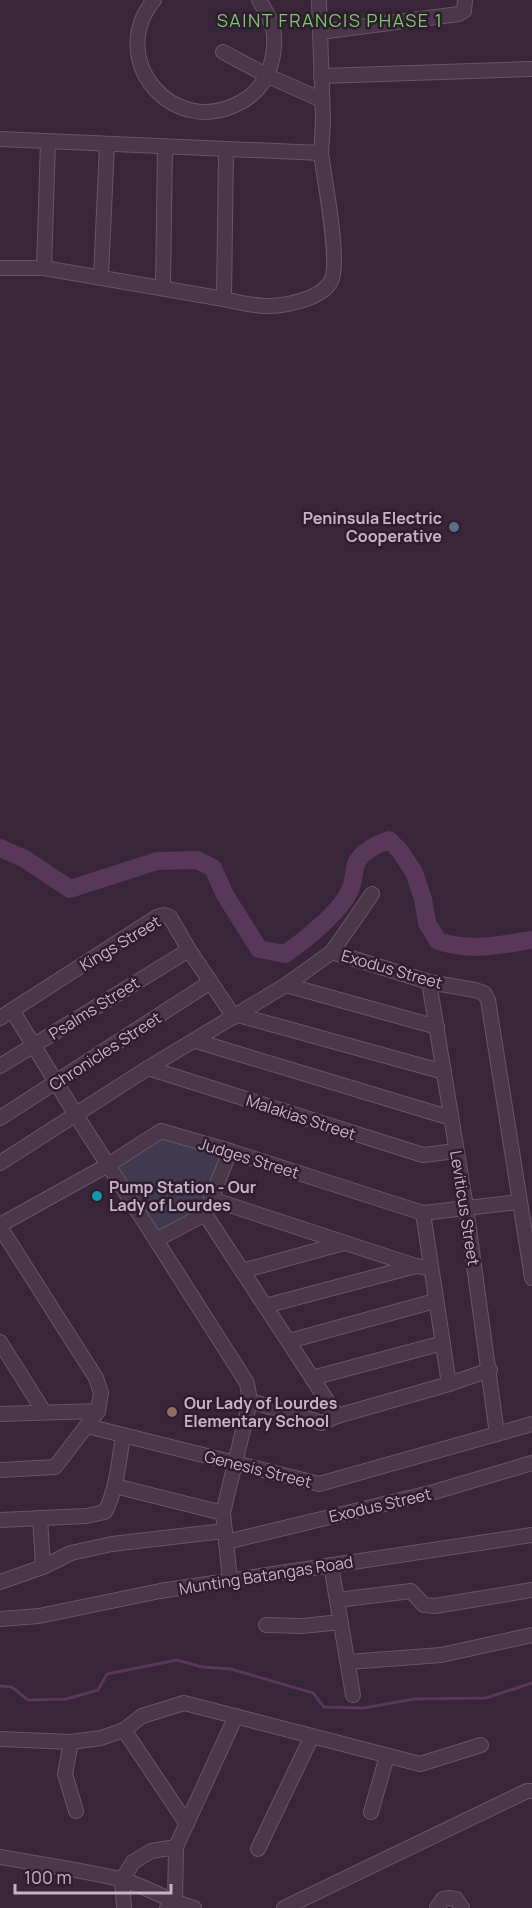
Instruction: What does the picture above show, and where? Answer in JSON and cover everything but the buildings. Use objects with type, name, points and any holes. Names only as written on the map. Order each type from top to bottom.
[{"type":"street","points":[[154,0],[145,11],[137,37],[139,62],[151,87],[172,105],[199,113],[227,110],[252,96],[268,76],[276,46],[271,18],[259,0]]},
{"type":"street","points":[[0,268],[44,268],[163,287],[260,307],[291,305],[323,291],[332,280],[334,268],[321,153],[319,0]]},
{"type":"street","points":[[320,32],[459,14],[464,11],[465,0]]},
{"type":"street","points":[[223,52],[268,76],[322,100]]},
{"type":"street","points":[[321,76],[532,69]]},
{"type":"street","points":[[0,139],[321,153]]},
{"type":"street","points":[[44,268],[48,142]]},
{"type":"street","points":[[101,277],[107,144]]},
{"type":"street","points":[[163,287],[165,147]]},
{"type":"street","points":[[224,299],[226,150]]},
{"type":"street","points":[[332,952],[372,894]]},
{"type":"street","name":"Kings Street","points":[[6,1014],[157,917],[164,915],[170,917],[209,983],[236,1016]]},
{"type":"street","name":"Psalms Street","points":[[0,1066],[189,950]]},
{"type":"street","name":"Exodus Street","points":[[0,1163],[148,1068],[286,985],[332,952],[429,982],[484,993],[488,1000],[532,1278]]},
{"type":"street","name":"Leviticus Street","points":[[429,982],[466,1207],[497,1434]]},
{"type":"street","name":"Chronicles Street","points":[[0,1118],[209,983]]},
{"type":"street","points":[[286,985],[437,1027]]},
{"type":"street","points":[[6,1014],[34,1046],[247,1383],[250,1401],[223,1513],[230,1580]]},
{"type":"street","points":[[236,1016],[444,1072]]},
{"type":"street","points":[[196,1041],[451,1118]]},
{"type":"street","name":"Malakias Street","points":[[148,1068],[423,1155],[456,1151]]},
{"type":"street","name":"Judges Street","points":[[0,1226],[108,1165],[161,1131],[230,1150],[423,1213],[519,1202]]},
{"type":"street","points":[[156,1240],[205,1214],[230,1150]]},
{"type":"street","points":[[211,1199],[423,1267]]},
{"type":"street","points":[[423,1213],[423,1267],[435,1302],[449,1384]]},
{"type":"street","points":[[205,1214],[337,1416]]},
{"type":"street","points":[[0,1226],[96,1378],[101,1393],[98,1411],[55,1467],[0,1470]]},
{"type":"street","points":[[242,1271],[344,1243]]},
{"type":"street","points":[[265,1306],[423,1267]]},
{"type":"street","points":[[288,1341],[435,1302]]},
{"type":"street","points":[[0,1342],[44,1412]]},
{"type":"street","points":[[312,1378],[443,1343]]},
{"type":"street","points":[[250,1401],[322,1423],[337,1416],[490,1370]]},
{"type":"street","points":[[0,1414],[98,1411]]},
{"type":"street","name":"Genesis Street","points":[[87,1426],[319,1484],[532,1424]]},
{"type":"street","points":[[0,1520],[86,1516],[105,1512],[115,1486],[123,1435]]},
{"type":"street","name":"Exodus Street","points":[[0,1582],[43,1567],[70,1553],[112,1544],[225,1536],[434,1492],[532,1463]]},
{"type":"street","points":[[115,1486],[223,1513]]},
{"type":"street","points":[[40,1518],[43,1567]]},
{"type":"street","name":"Munting Batangas Road","points":[[0,1619],[39,1616],[160,1591],[532,1535]]},
{"type":"street","points":[[331,1565],[353,1695]]},
{"type":"street","points":[[337,1600],[411,1591],[424,1605],[435,1606],[532,1590]]},
{"type":"street","points":[[266,1625],[302,1626],[341,1622]]},
{"type":"street","points":[[348,1662],[441,1655],[532,1635]]},
{"type":"street","points":[[0,1738],[71,1742],[101,1738],[124,1730],[142,1716],[184,1703],[420,1764],[481,1745]]},
{"type":"street","points":[[171,1906],[176,1847],[236,1716]]},
{"type":"street","points":[[124,1730],[187,1824]]},
{"type":"street","points":[[258,1849],[312,1737]]},
{"type":"street","points":[[71,1742],[65,1774],[76,1811]]},
{"type":"street","points":[[371,1812],[387,1756]]},
{"type":"street","points":[[284,1908],[526,1791],[532,1791]]},
{"type":"street","points":[[124,1908],[122,1880],[134,1863],[152,1851],[176,1847]]},
{"type":"street","points":[[0,1857],[122,1880],[146,1888],[171,1906],[194,1908]]},
{"type":"street","points":[[437,1908],[442,1899],[449,1898],[456,1899],[462,1908]]},
{"type":"shaded area","points":[[162,1132],[228,1151],[204,1211],[160,1237],[112,1162]]},
{"type":"waterway","points":[[0,848],[25,859],[70,889],[157,861],[197,860],[213,868],[225,895],[259,949],[285,954],[320,926],[344,900],[352,886],[358,859],[375,846],[389,840],[400,851],[414,872],[423,899],[427,923],[438,941],[474,947],[532,940]]},
{"type":"waterway","points":[[0,1686],[12,1687],[28,1700],[66,1699],[98,1690],[107,1674],[177,1660],[202,1667],[231,1669],[313,1693],[324,1707],[364,1708],[414,1699],[486,1698],[532,1683]]},
{"type":"place","name":"Peninsula Electric Cooperative","points":[[454,527]]},
{"type":"place","name":"Pump Station - Our Lady of Lourdes","points":[[97,1196]]},
{"type":"place","name":"Our Lady of Lourdes Elementary School","points":[[172,1412]]},
{"type":"district","name":"SAINT FRANCIS PHASE 1","points":[[330,21]]}]
